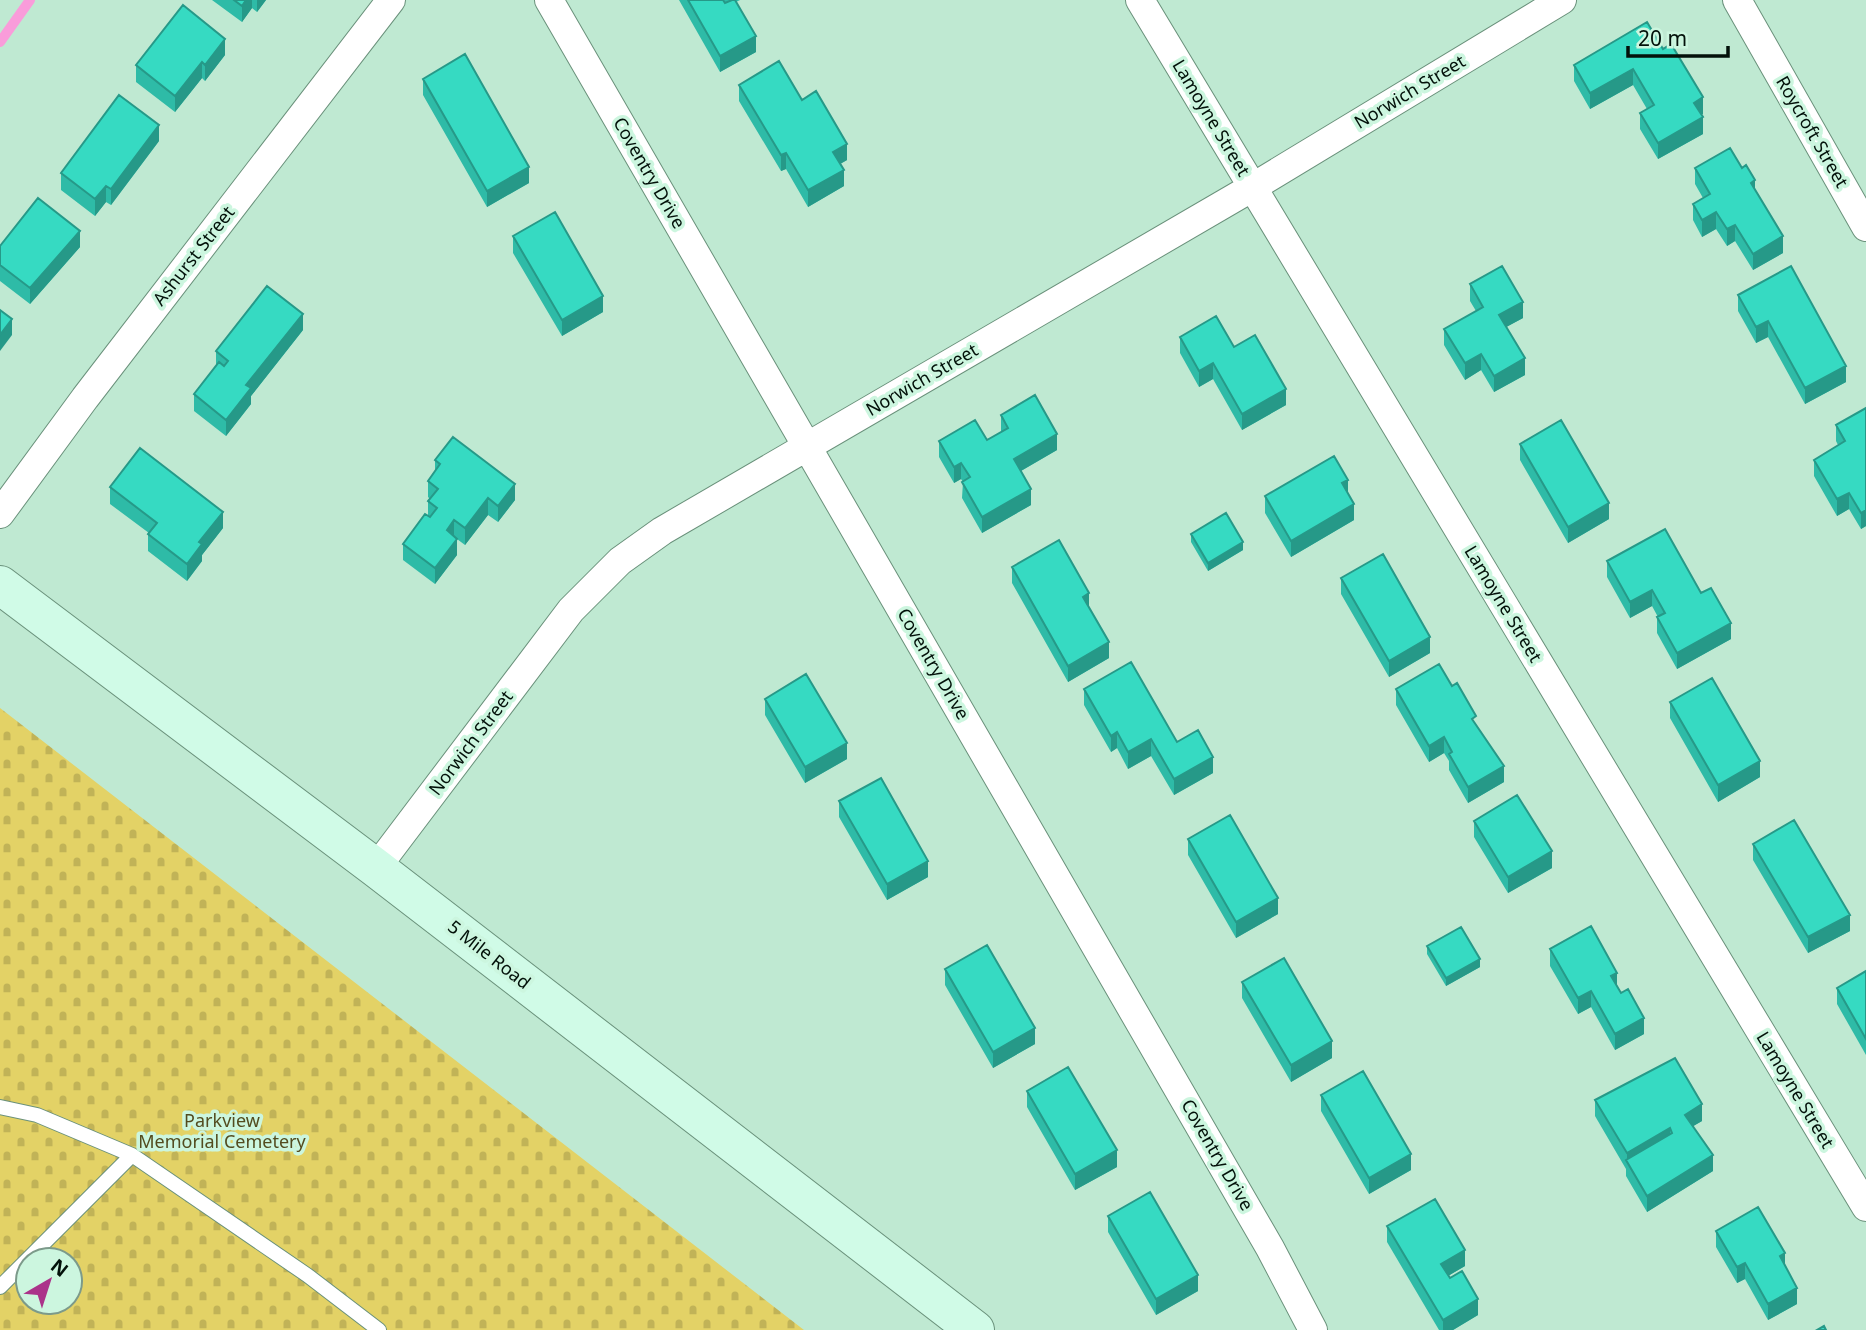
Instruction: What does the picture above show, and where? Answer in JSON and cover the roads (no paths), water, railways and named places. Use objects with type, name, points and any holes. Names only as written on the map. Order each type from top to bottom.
[{"type":"main road","name":"5 Mile Road","points":[[0,585],[376,867],[975,1330]]},
{"type":"street","name":"Ashurst Street","points":[[0,514],[85,398],[391,0]]},
{"type":"street","name":"Coventry Drive","points":[[548,0],[1270,1248],[1313,1330]]},
{"type":"street","name":"Lamoyne Street","points":[[1140,0],[1866,1208]]},
{"type":"street","name":"Norwich Street","points":[[376,867],[593,584],[620,561],[662,531],[1253,187],[1562,0]]},
{"type":"street","name":"Roycroft Street","points":[[1737,0],[1866,227]]},
{"type":"lane","points":[[0,1107],[37,1115],[132,1155],[307,1275],[379,1330]]},
{"type":"lane","points":[[0,1287],[132,1155]]},
{"type":"waterway","points":[[0,42],[30,0]]},
{"type":"park label","name":"Parkview Memorial Cemetery","points":[[222,1131]]}]
